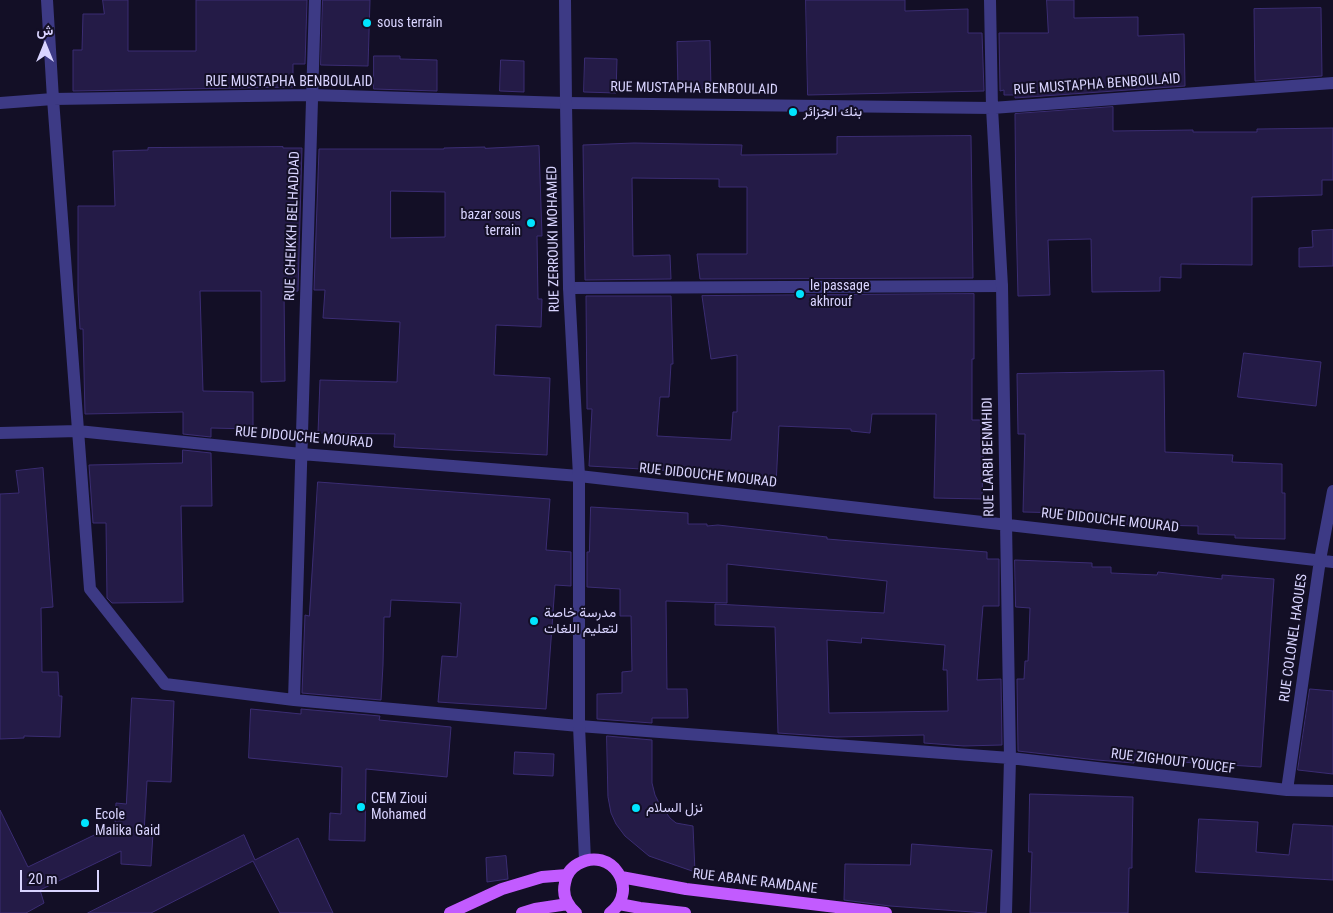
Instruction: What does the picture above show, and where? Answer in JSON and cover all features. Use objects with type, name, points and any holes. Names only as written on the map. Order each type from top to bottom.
[{"type":"main road","points":[[522,913],[535,909],[572,909],[564,895],[567,875],[574,866],[585,860],[596,859],[606,862],[615,868],[621,877],[624,886],[623,896],[615,909]]},
{"type":"main road","points":[[450,913],[502,890],[542,877],[567,875]]},
{"type":"main road","name":"RUE ABANE RAMDANE","points":[[621,877],[686,889],[886,913]]},
{"type":"main road","points":[[615,909],[640,908],[685,913]]},
{"type":"street","name":"RUE ZIGHOUT YOUCEF","points":[[48,0],[53,99],[90,589],[165,684],[294,700],[579,726],[1010,758],[1287,790],[1333,792]]},
{"type":"street","name":"RUE CHEIKKH BELHADDAD","points":[[294,700],[315,0]]},
{"type":"street","name":"RUE ZERROUKI MOHAMED","points":[[566,0],[569,288],[579,476],[579,726],[585,860]]},
{"type":"street","name":"RUE LARBI BENMHIDI","points":[[990,0],[992,108],[1002,286],[1010,758],[1006,913]]},
{"type":"street","name":"RUE MUSTAPHA BENBOULAID","points":[[0,103],[53,99],[312,95],[566,102],[992,108],[1333,83]]},
{"type":"street","points":[[569,288],[1002,286]]},
{"type":"street","name":"RUE DIDOUCHE MOURAD","points":[[0,433],[78,431],[301,454],[579,476],[1333,562]]},
{"type":"street","name":"RUE COLONEL HAOUES","points":[[1287,790],[1320,560],[1333,491]]},
{"type":"building","points":[[103,0],[128,0],[128,51],[196,51],[196,0],[307,0],[305,64],[293,64],[293,87],[73,91],[73,50],[82,50],[83,14],[104,14]]},
{"type":"building","points":[[323,0],[370,0],[368,66],[321,65]]},
{"type":"building","points":[[806,0],[905,0],[905,11],[968,9],[968,33],[982,33],[984,91],[808,95]]},
{"type":"building","points":[[1047,0],[1074,0],[1074,18],[1138,17],[1138,36],[1184,34],[1185,86],[1015,98],[1015,95],[1004,95],[1004,90],[1000,91],[999,33],[1048,33]]},
{"type":"building","points":[[1321,8],[1322,76],[1255,81],[1254,9]]},
{"type":"building","points":[[710,41],[711,89],[678,89],[677,42]]},
{"type":"building","points":[[374,56],[400,56],[400,59],[437,60],[437,91],[374,89]]},
{"type":"building","points":[[585,58],[617,59],[616,93],[584,92]]},
{"type":"building","points":[[501,60],[524,61],[524,92],[500,91]]},
{"type":"building","points":[[1113,107],[1113,131],[1193,130],[1193,132],[1257,132],[1257,129],[1333,128],[1333,180],[1322,180],[1322,195],[1252,197],[1252,265],[1181,264],[1181,278],[1160,277],[1160,291],[1092,292],[1091,239],[1048,240],[1050,295],[1018,296],[1015,114]]},
{"type":"building","points":[[971,136],[973,278],[700,279],[697,254],[747,254],[747,187],[719,187],[719,179],[632,178],[633,256],[670,255],[671,279],[585,280],[583,145],[634,143],[742,145],[741,155],[837,154],[837,137]]},
{"type":"building","points":[[539,146],[542,236],[537,236],[538,299],[542,299],[541,327],[496,325],[494,375],[550,378],[547,455],[394,447],[395,434],[318,433],[320,380],[397,382],[400,322],[323,318],[325,290],[314,290],[319,149]],"holes":[[[391,191],[445,192],[445,237],[391,238]]]},
{"type":"building","points":[[148,148],[302,148],[298,291],[284,291],[285,381],[261,382],[261,291],[200,291],[203,391],[253,392],[253,429],[211,428],[211,437],[183,434],[183,412],[85,414],[83,329],[80,329],[78,292],[78,206],[115,206],[113,151],[148,150]]},
{"type":"building","points":[[1333,230],[1333,266],[1299,267],[1299,248],[1313,247],[1312,231]]},
{"type":"building","points":[[974,294],[972,420],[984,420],[982,499],[934,498],[936,414],[872,414],[870,433],[851,431],[851,429],[779,426],[776,485],[729,482],[729,474],[589,466],[592,409],[587,409],[586,296],[671,296],[673,364],[671,364],[669,397],[660,397],[657,436],[731,440],[733,412],[737,412],[737,355],[711,359],[702,296]]},
{"type":"building","points":[[1244,353],[1321,362],[1316,406],[1238,397]]},
{"type":"building","points":[[1164,371],[1165,452],[1233,455],[1232,462],[1282,464],[1282,493],[1285,493],[1285,539],[1235,538],[1235,535],[1198,534],[1198,526],[1113,524],[1113,514],[1023,512],[1025,434],[1018,434],[1017,374]]},
{"type":"building","points":[[183,450],[211,453],[212,506],[181,506],[183,602],[112,603],[107,598],[106,523],[93,523],[89,465],[182,463]]},
{"type":"building","points":[[43,468],[53,607],[41,608],[42,672],[58,672],[59,696],[62,696],[60,737],[24,736],[24,738],[0,739],[0,494],[19,493],[16,471]]},
{"type":"building","points":[[318,482],[550,499],[546,550],[571,552],[571,586],[555,585],[546,709],[438,702],[442,656],[457,657],[461,603],[391,600],[390,617],[384,617],[381,700],[302,693],[305,615],[309,616]]},
{"type":"building","points":[[591,507],[688,513],[688,524],[718,525],[827,537],[827,539],[987,552],[987,559],[999,559],[999,606],[983,606],[977,680],[1001,679],[1002,745],[964,746],[924,743],[924,735],[837,737],[778,733],[775,627],[715,625],[715,604],[884,613],[887,581],[727,564],[727,603],[666,601],[667,689],[687,689],[688,718],[652,718],[652,723],[597,719],[597,694],[622,693],[622,672],[632,671],[631,616],[620,616],[620,589],[587,587],[587,552],[589,552]],"holes":[[[862,638],[945,645],[943,670],[947,670],[948,711],[829,713],[827,640],[861,643]]]},
{"type":"building","points":[[1015,560],[1092,563],[1092,567],[1111,567],[1111,573],[1157,575],[1158,572],[1222,579],[1222,575],[1274,579],[1261,767],[1164,761],[1163,765],[1134,759],[1134,763],[1018,751],[1017,679],[1024,679],[1025,661],[1028,661],[1030,608],[1016,607]]},
{"type":"building","points":[[1310,689],[1333,691],[1333,774],[1298,770]]},
{"type":"building","points":[[132,698],[174,701],[171,782],[147,781],[144,833],[153,833],[151,866],[121,864],[121,851],[40,890],[44,903],[26,913],[0,913],[0,810],[28,867],[115,825],[116,803],[126,804]]},
{"type":"building","points":[[251,709],[301,714],[301,709],[380,716],[379,720],[451,727],[447,777],[366,769],[365,841],[329,840],[330,813],[341,814],[342,767],[249,758]]},
{"type":"building","name":"نزل السلام","points":[[607,736],[652,740],[652,783],[655,795],[670,818],[676,823],[693,826],[695,872],[649,856],[625,836],[616,824],[611,813],[608,797]]},
{"type":"building","points":[[515,752],[554,754],[553,776],[514,774]]},
{"type":"building","points":[[1030,794],[1133,797],[1132,868],[1129,868],[1128,913],[1030,913],[1032,852],[1029,852]]},
{"type":"building","points":[[1199,819],[1258,822],[1256,852],[1289,855],[1293,824],[1333,826],[1333,880],[1196,872]]},
{"type":"building","points":[[244,835],[255,860],[298,838],[333,913],[280,913],[253,861],[151,913],[88,913]]},
{"type":"building","points":[[912,844],[992,850],[986,913],[890,906],[844,900],[845,864],[910,865]]},
{"type":"building","points":[[506,856],[508,879],[487,882],[486,858]]},
{"type":"place","name":"sous terrain","points":[[367,23]]},
{"type":"place","name":"بنك الجزائر","points":[[793,112]]},
{"type":"place","name":"bazar sous terrain","points":[[531,223]]},
{"type":"place","name":"le passage akhrouf","points":[[800,294]]},
{"type":"place","name":"مدرسة خاصة لتعليم اللغات","points":[[534,621]]},
{"type":"place","name":"CEM Zioui Mohamed","points":[[361,807]]},
{"type":"place","name":"نزل السلام","points":[[636,808]]},
{"type":"place","name":"Ecole Malika Gaid","points":[[85,823]]}]
